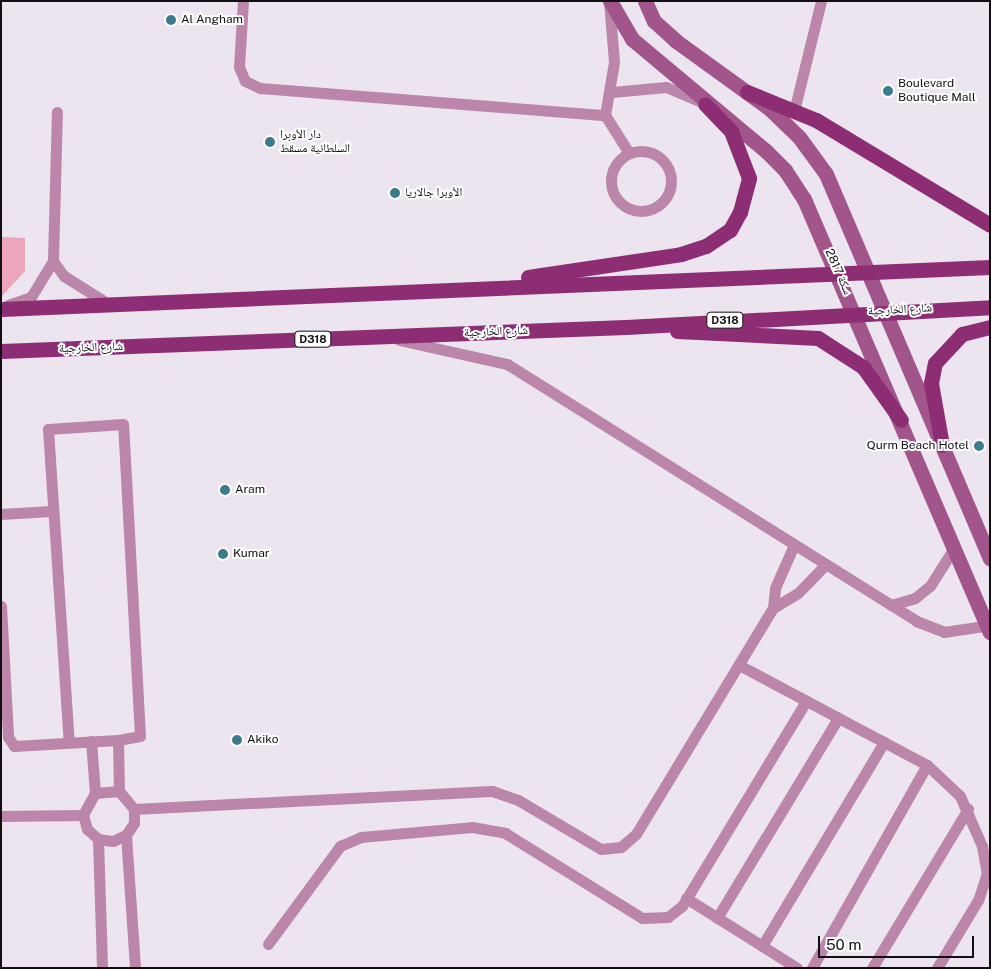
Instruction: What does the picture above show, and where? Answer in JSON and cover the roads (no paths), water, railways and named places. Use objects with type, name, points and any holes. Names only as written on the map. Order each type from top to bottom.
[{"type":"main road","points":[[747,92],[794,111],[990,225]]},
{"type":"main road","points":[[450,289],[681,254],[720,239],[740,212],[749,178],[731,131],[705,104]]},
{"type":"main road","points":[[1,308],[112,306],[450,289],[990,267]]},
{"type":"main road","name":"شارع الخارجية","points":[[1,351],[382,337],[626,326],[885,310],[990,307]]},
{"type":"main road","points":[[626,326],[818,338],[863,367],[901,420]]},
{"type":"main road","points":[[942,445],[931,383],[934,363],[962,334],[990,326]]},
{"type":"street","name":"سكة 2817","points":[[609,1],[632,39],[705,104],[785,170],[838,272],[856,312],[989,628]]},
{"type":"street","points":[[645,1],[654,21],[676,40],[747,92],[799,137],[826,174],[870,271],[990,558]]},
{"type":"lane","points":[[243,1],[239,66],[245,81],[260,88],[605,115]]},
{"type":"lane","points":[[609,1],[612,92],[605,115],[629,153]]},
{"type":"lane","points":[[794,111],[819,20],[821,1]]},
{"type":"lane","points":[[612,92],[666,87],[705,104]]},
{"type":"lane","points":[[1,308],[31,297],[53,261],[57,112]]},
{"type":"lane","points":[[629,153],[655,154],[668,168],[671,186],[656,208],[635,211],[614,193],[612,171],[629,153]]},
{"type":"lane","points":[[53,261],[64,276],[112,306]]},
{"type":"lane","points":[[382,337],[507,364],[891,605],[944,632],[989,628]]},
{"type":"lane","points":[[1,606],[10,742],[68,742],[135,739],[142,730],[123,424],[48,429],[51,510],[68,742]]},
{"type":"lane","points":[[1,514],[51,510]]},
{"type":"lane","points":[[774,608],[775,588],[794,545]]},
{"type":"lane","points":[[891,605],[915,598],[930,586],[954,548]]},
{"type":"lane","points":[[134,809],[485,790],[518,800],[601,849],[621,847],[636,834],[774,608],[798,593],[826,564]]},
{"type":"lane","points":[[739,664],[927,765],[950,784],[968,809],[987,873],[978,900],[937,968]]},
{"type":"lane","points":[[268,944],[331,853],[361,837],[494,829],[642,918],[668,917],[686,898],[806,701]]},
{"type":"lane","points":[[717,918],[838,718]]},
{"type":"lane","points":[[118,740],[120,791],[134,809],[134,823],[126,836],[135,968]]},
{"type":"lane","points":[[92,741],[95,793],[83,815],[87,829],[98,839],[113,841],[126,836]]},
{"type":"lane","points":[[762,946],[884,742]]},
{"type":"lane","points":[[812,968],[927,765]]},
{"type":"lane","points":[[95,793],[120,791]]},
{"type":"lane","points":[[872,968],[968,809]]},
{"type":"lane","points":[[1,816],[83,815]]},
{"type":"lane","points":[[98,839],[102,968]]},
{"type":"lane","points":[[686,898],[797,968]]},
{"type":"place","name":"Al Angham","points":[[171,20]]},
{"type":"place","name":"Boulevard Boutique Mall","points":[[888,91]]},
{"type":"place","name":"دار الأوبرا السلطانية مسقط","points":[[270,142]]},
{"type":"place","name":"الأوبرا جالاريا","points":[[395,193]]},
{"type":"place","name":"Qurm Beach Hotel","points":[[979,446]]},
{"type":"place","name":"Aram","points":[[225,490]]},
{"type":"place","name":"Kumar","points":[[223,554]]},
{"type":"place","name":"Akiko","points":[[237,740]]}]
